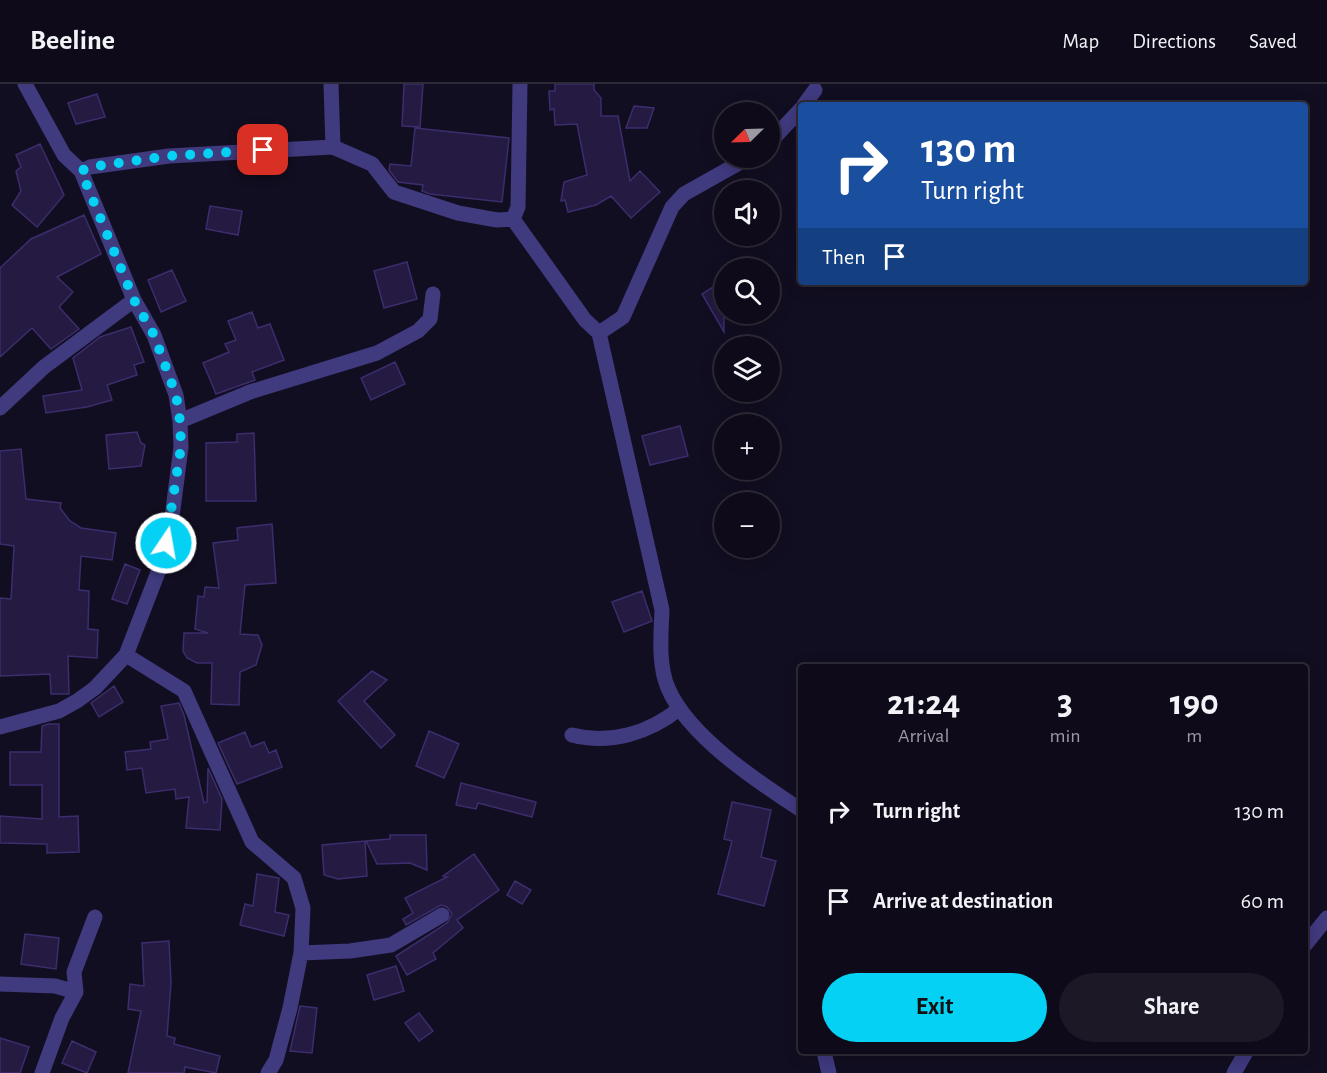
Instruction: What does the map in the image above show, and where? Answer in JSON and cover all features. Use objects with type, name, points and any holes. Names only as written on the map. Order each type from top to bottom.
[{"type":"street","points":[[0,727],[59,711],[77,701],[95,688],[126,655],[162,562],[169,534],[177,486],[180,421],[176,395],[154,335],[134,300],[81,171],[64,155],[25,84]]},
{"type":"street","points":[[331,84],[333,147]]},
{"type":"street","points":[[513,219],[518,207],[520,84]]},
{"type":"street","points":[[806,102],[815,90]]},
{"type":"street","points":[[780,131],[798,112]]},
{"type":"street","points":[[81,171],[90,167],[169,156],[333,147],[372,164],[394,192],[458,213],[497,220],[513,219]]},
{"type":"street","points":[[599,333],[623,317],[672,207],[684,194],[730,168]]},
{"type":"street","points":[[513,219],[585,320],[599,333],[662,610],[661,634],[667,686],[679,709],[694,726],[757,782],[798,808]]},
{"type":"street","points":[[180,421],[250,392],[377,353],[418,331],[430,319],[433,294]]},
{"type":"street","points":[[0,408],[44,367],[134,300]]},
{"type":"street","points":[[126,655],[184,691],[252,842],[294,878],[303,908],[301,953],[285,1029],[276,1060],[268,1073]]},
{"type":"street","points":[[572,735],[590,740],[616,738],[664,721],[679,709]]},
{"type":"street","points":[[301,953],[350,951],[392,945],[442,915]]},
{"type":"street","points":[[42,1073],[62,1018],[76,992],[74,972],[95,917]]},
{"type":"street","points":[[1308,941],[1327,918]]},
{"type":"street","points":[[0,984],[55,986],[76,992]]},
{"type":"street","points":[[824,1054],[829,1073]]},
{"type":"street","points":[[1234,1073],[1245,1054]]},
{"type":"building","points":[[404,84],[423,84],[420,127],[402,126]]},
{"type":"building","points":[[555,84],[594,84],[594,90],[601,98],[601,116],[618,116],[630,181],[640,171],[660,192],[631,218],[611,196],[596,205],[568,212],[565,200],[561,201],[564,182],[587,175],[577,124],[555,125],[554,109],[550,110],[549,91],[555,91]]},
{"type":"building","points":[[97,94],[105,117],[76,124],[68,103]]},
{"type":"building","points":[[634,106],[654,108],[647,128],[626,128]]},
{"type":"building","points":[[415,128],[509,138],[502,202],[430,194],[422,191],[423,185],[398,182],[389,170],[390,164],[411,166]]},
{"type":"building","points":[[40,144],[64,195],[37,227],[12,205],[21,191],[16,171],[21,167],[16,155]]},
{"type":"building","points":[[210,206],[242,211],[238,235],[206,229]]},
{"type":"building","points":[[84,215],[101,254],[57,277],[73,292],[59,307],[79,329],[51,349],[32,328],[0,357],[0,268],[31,239]]},
{"type":"building","points":[[407,262],[417,299],[384,308],[374,271]]},
{"type":"building","points":[[172,270],[186,301],[161,312],[148,280]]},
{"type":"building","points":[[714,286],[714,315],[702,294]]},
{"type":"building","points":[[252,312],[258,328],[270,324],[284,360],[252,372],[255,380],[216,394],[203,363],[229,352],[225,344],[236,340],[228,321]]},
{"type":"building","points":[[131,327],[144,362],[134,365],[137,375],[107,385],[112,400],[87,407],[46,413],[43,396],[82,390],[73,358],[100,337]]},
{"type":"building","points":[[395,362],[405,384],[371,400],[361,378]]},
{"type":"building","points":[[680,426],[688,456],[650,465],[642,436]]},
{"type":"building","points":[[137,432],[141,443],[145,445],[141,466],[109,469],[106,435]]},
{"type":"building","points":[[254,433],[256,501],[206,501],[206,443],[237,442],[237,434]]},
{"type":"building","points":[[21,449],[26,499],[61,503],[60,508],[70,521],[81,528],[116,533],[112,560],[81,556],[79,590],[89,591],[88,629],[98,630],[97,658],[68,656],[69,694],[51,694],[50,674],[0,676],[0,598],[11,599],[14,546],[0,544],[0,451]]},
{"type":"building","points":[[272,524],[276,583],[245,585],[240,634],[258,635],[262,645],[256,665],[240,672],[239,705],[211,704],[212,663],[197,663],[187,658],[183,651],[184,633],[208,633],[195,629],[198,596],[204,597],[205,587],[219,588],[213,543],[238,540],[237,528]]},
{"type":"building","points":[[125,564],[140,570],[127,604],[112,599]]},
{"type":"building","points":[[642,591],[652,621],[624,632],[612,602]]},
{"type":"building","points":[[372,671],[387,680],[364,701],[395,735],[381,748],[338,701]]},
{"type":"building","points":[[114,686],[123,702],[99,717],[91,703]]},
{"type":"building","points":[[179,703],[184,715],[204,803],[207,802],[208,768],[222,799],[220,830],[186,828],[189,797],[176,799],[175,789],[146,793],[142,768],[127,770],[125,752],[151,749],[150,742],[168,739],[161,706]]},
{"type":"building","points":[[59,724],[59,817],[78,816],[79,852],[47,853],[47,844],[0,843],[0,816],[42,819],[42,785],[10,785],[10,752],[41,752],[42,726]]},
{"type":"building","points":[[429,731],[459,744],[444,778],[416,766]]},
{"type":"building","points":[[245,732],[251,747],[264,742],[269,753],[276,750],[282,767],[237,784],[218,743]]},
{"type":"building","points":[[461,783],[536,802],[532,817],[478,803],[476,809],[456,805]]},
{"type":"building","points":[[732,802],[771,810],[761,857],[776,861],[764,906],[718,894],[732,841],[724,839]]},
{"type":"building","points":[[390,835],[426,835],[427,870],[410,863],[377,864],[366,841],[390,839]]},
{"type":"building","points":[[365,841],[367,876],[338,879],[324,875],[322,845]]},
{"type":"building","points":[[474,854],[499,890],[457,920],[463,928],[433,953],[436,959],[407,975],[396,956],[447,923],[452,914],[447,907],[441,905],[406,925],[403,919],[413,913],[405,898],[447,877],[443,876]]},
{"type":"building","points":[[257,874],[279,878],[275,912],[289,915],[284,936],[240,925],[245,904],[253,906]]},
{"type":"building","points":[[515,881],[531,890],[522,904],[507,895]]},
{"type":"building","points":[[25,934],[59,938],[56,969],[21,964]]},
{"type":"building","points":[[169,941],[171,983],[167,1036],[175,1038],[174,1044],[220,1056],[216,1073],[185,1067],[184,1073],[128,1073],[141,1011],[128,1009],[130,984],[144,986],[142,943]]},
{"type":"building","points":[[396,966],[404,991],[374,1000],[367,975]]},
{"type":"building","points":[[300,1006],[317,1008],[312,1053],[290,1051]]},
{"type":"building","points":[[419,1013],[433,1031],[419,1041],[405,1023]]},
{"type":"building","points":[[0,1038],[29,1047],[20,1073],[0,1073]]},
{"type":"building","points":[[72,1041],[96,1052],[87,1073],[62,1063]]},
{"type":"route","points":[[166,543],[171,525],[181,447],[176,395],[154,335],[134,300],[81,171],[90,167],[169,156],[263,150]]}]
